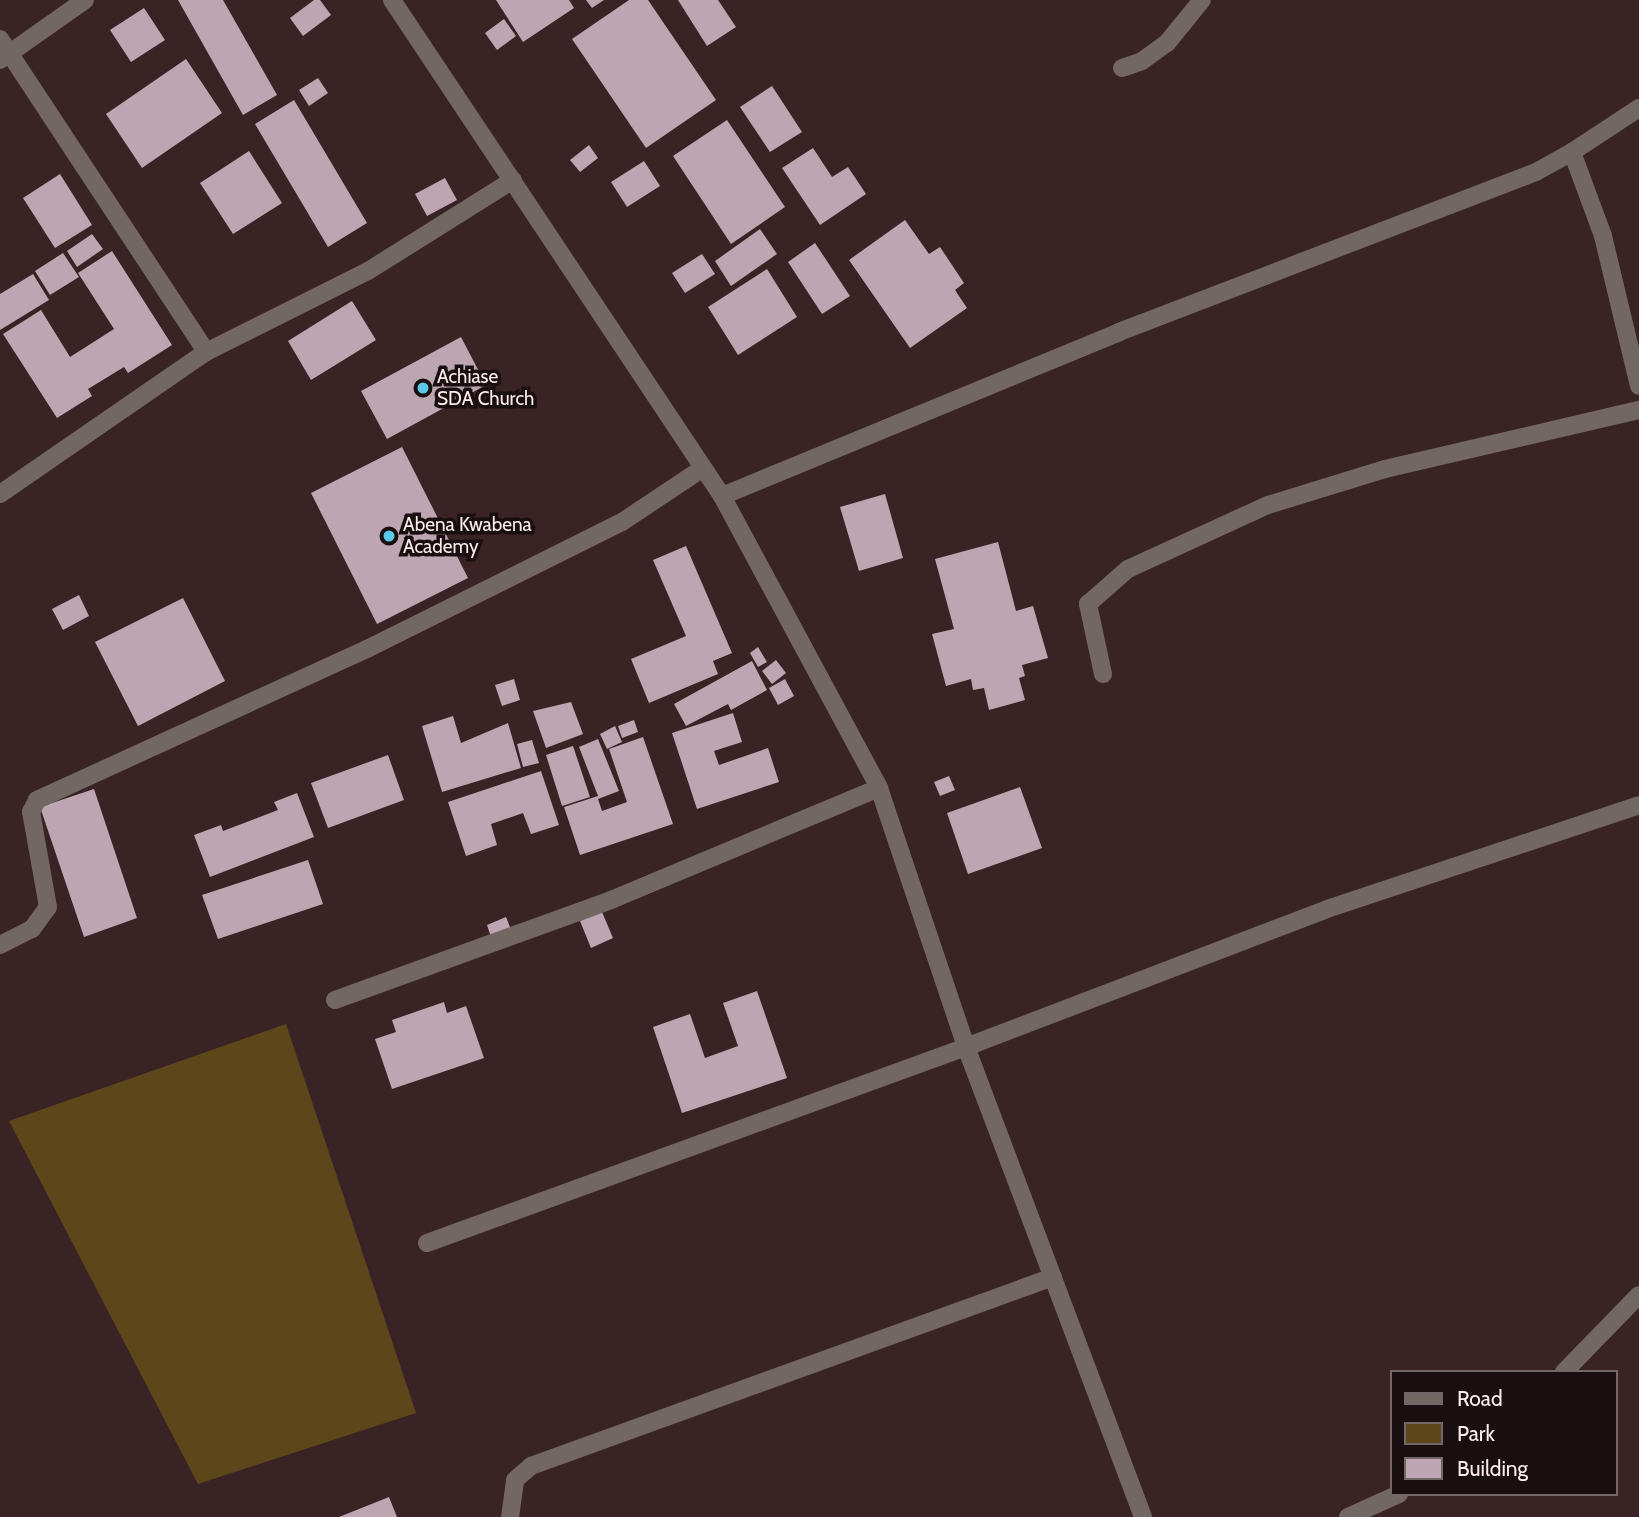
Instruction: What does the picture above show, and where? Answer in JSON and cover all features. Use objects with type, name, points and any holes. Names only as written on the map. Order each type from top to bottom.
[{"type":"street","points":[[85,0],[3,51],[206,352]]},
{"type":"street","points":[[392,0],[722,496],[879,788],[966,1047],[1143,1517]]},
{"type":"street","points":[[1122,68],[1142,61],[1167,43],[1202,0]]},
{"type":"street","points":[[722,496],[1119,332],[1536,172],[1639,108]]},
{"type":"street","points":[[1572,152],[1603,236],[1639,386]]},
{"type":"street","points":[[0,494],[206,352],[368,271],[513,180]]},
{"type":"street","points":[[1103,674],[1088,604],[1128,569],[1268,505],[1384,469],[1639,410]]},
{"type":"street","points":[[0,945],[32,929],[48,907],[31,812],[37,800],[367,649],[622,522],[703,468]]},
{"type":"street","points":[[335,1000],[611,900],[879,788]]},
{"type":"street","points":[[427,1243],[966,1047],[1327,909],[1639,804]]},
{"type":"street","points":[[510,1517],[515,1480],[531,1466],[1053,1277]]},
{"type":"street","points":[[1566,1370],[1639,1296]]},
{"type":"street","points":[[1348,1517],[1395,1496]]},
{"type":"green space","points":[[286,1024],[416,1413],[198,1484],[9,1121]]},
{"type":"building","points":[[178,0],[223,0],[277,95],[243,115]]},
{"type":"building","points":[[314,0],[320,0],[331,15],[303,36],[290,18]]},
{"type":"building","points":[[496,0],[569,0],[574,8],[523,42]]},
{"type":"building","points":[[586,0],[604,0],[592,8]]},
{"type":"building","points":[[629,0],[648,0],[716,100],[646,148],[572,39]]},
{"type":"building","points":[[678,0],[718,0],[736,27],[707,46]]},
{"type":"building","points":[[144,8],[165,40],[131,62],[110,30]]},
{"type":"building","points":[[504,19],[516,36],[497,50],[485,33]]},
{"type":"building","points":[[186,59],[222,113],[142,168],[106,114]]},
{"type":"building","points":[[318,78],[328,93],[309,106],[299,90]]},
{"type":"building","points":[[772,86],[802,132],[770,152],[740,107]]},
{"type":"building","points":[[294,100],[367,223],[328,247],[255,124]]},
{"type":"building","points":[[727,120],[785,207],[731,244],[673,156]]},
{"type":"building","points":[[589,145],[598,158],[580,172],[570,160]]},
{"type":"building","points":[[813,148],[832,177],[848,167],[866,194],[820,225],[782,168]]},
{"type":"building","points":[[249,151],[282,203],[233,234],[200,183]]},
{"type":"building","points":[[644,161],[660,186],[627,207],[611,182]]},
{"type":"building","points":[[60,174],[92,225],[55,248],[23,198]]},
{"type":"building","points":[[445,178],[457,200],[427,216],[415,194]]},
{"type":"building","points":[[905,220],[929,254],[940,247],[964,283],[955,290],[967,308],[910,348],[849,260]]},
{"type":"building","points":[[760,229],[777,254],[731,286],[715,261]]},
{"type":"building","points":[[92,234],[103,249],[77,267],[67,251]]},
{"type":"building","points":[[815,243],[850,296],[822,314],[788,262]]},
{"type":"building","points":[[112,251],[172,345],[128,373],[124,367],[88,389],[92,396],[57,418],[3,334],[41,310],[70,357],[114,329],[78,273]]},
{"type":"building","points":[[63,253],[79,277],[50,295],[35,271]]},
{"type":"building","points":[[702,254],[715,274],[685,293],[672,273]]},
{"type":"building","points":[[767,269],[797,317],[738,355],[708,307]]},
{"type":"building","points":[[33,274],[49,300],[0,330],[0,294]]},
{"type":"building","points":[[352,301],[376,340],[311,380],[288,341]]},
{"type":"building","name":"Achiase SDA Church","points":[[461,337],[486,385],[387,439],[361,391]]},
{"type":"building","name":"Abena Kwabena Academy","points":[[402,447],[468,578],[377,624],[311,493]]},
{"type":"building","points":[[885,494],[903,558],[859,571],[840,507]]},
{"type":"building","points":[[998,542],[1016,611],[1033,606],[1048,658],[1022,665],[1025,676],[1019,678],[1025,700],[989,710],[984,688],[973,690],[971,679],[946,686],[932,634],[954,629],[935,559]]},
{"type":"building","points":[[686,546],[732,653],[713,661],[718,674],[649,703],[631,659],[686,636],[653,560]]},
{"type":"building","points":[[79,595],[89,616],[63,630],[52,609]]},
{"type":"building","points":[[183,598],[225,681],[138,726],[95,642]]},
{"type":"building","points":[[758,647],[767,662],[758,667],[750,653]]},
{"type":"building","points":[[776,660],[786,673],[772,684],[762,671]]},
{"type":"building","points":[[752,661],[767,690],[731,710],[728,704],[686,726],[674,704]]},
{"type":"building","points":[[514,679],[520,700],[502,706],[495,685]]},
{"type":"building","points":[[785,679],[794,696],[778,705],[769,688]]},
{"type":"building","points":[[571,702],[583,734],[546,748],[533,711]]},
{"type":"building","points":[[733,713],[742,742],[714,751],[719,765],[768,748],[779,782],[697,809],[672,733]]},
{"type":"building","points":[[453,716],[461,743],[508,723],[521,768],[442,792],[422,726]]},
{"type":"building","points":[[634,720],[638,732],[622,738],[618,726]]},
{"type":"building","points":[[615,726],[622,742],[607,749],[600,734]]},
{"type":"building","points":[[643,737],[673,824],[580,855],[564,807],[598,796],[579,747],[598,739],[619,791],[598,799],[602,811],[627,802],[609,749]]},
{"type":"building","points":[[532,740],[539,763],[523,767],[517,744]]},
{"type":"building","points":[[573,746],[590,797],[562,806],[546,755]]},
{"type":"building","points":[[388,755],[404,800],[328,828],[311,783]]},
{"type":"building","points":[[541,771],[559,825],[531,834],[523,813],[491,824],[497,845],[466,856],[448,802]]},
{"type":"building","points":[[949,776],[955,790],[940,796],[934,782]]},
{"type":"building","points":[[1020,787],[1042,848],[968,874],[947,813]]},
{"type":"building","points":[[94,789],[137,918],[84,937],[40,807]]},
{"type":"building","points":[[297,793],[314,837],[210,877],[194,835],[221,825],[223,831],[278,810],[274,802]]},
{"type":"building","points":[[308,860],[323,904],[218,939],[202,895]]},
{"type":"building","points":[[602,912],[613,938],[591,948],[580,921]]},
{"type":"building","points":[[506,917],[512,932],[492,940],[487,925]]},
{"type":"building","points":[[757,991],[787,1078],[682,1113],[653,1027],[690,1014],[705,1058],[738,1046],[723,1003]]},
{"type":"building","points":[[444,1002],[447,1013],[466,1006],[484,1058],[392,1089],[375,1039],[396,1032],[392,1020]]},
{"type":"building","points":[[389,1497],[397,1517],[339,1517]]},
{"type":"place","name":"Achiase SDA Church","points":[[423,388]]},
{"type":"place","name":"Abena Kwabena Academy","points":[[389,536]]}]
